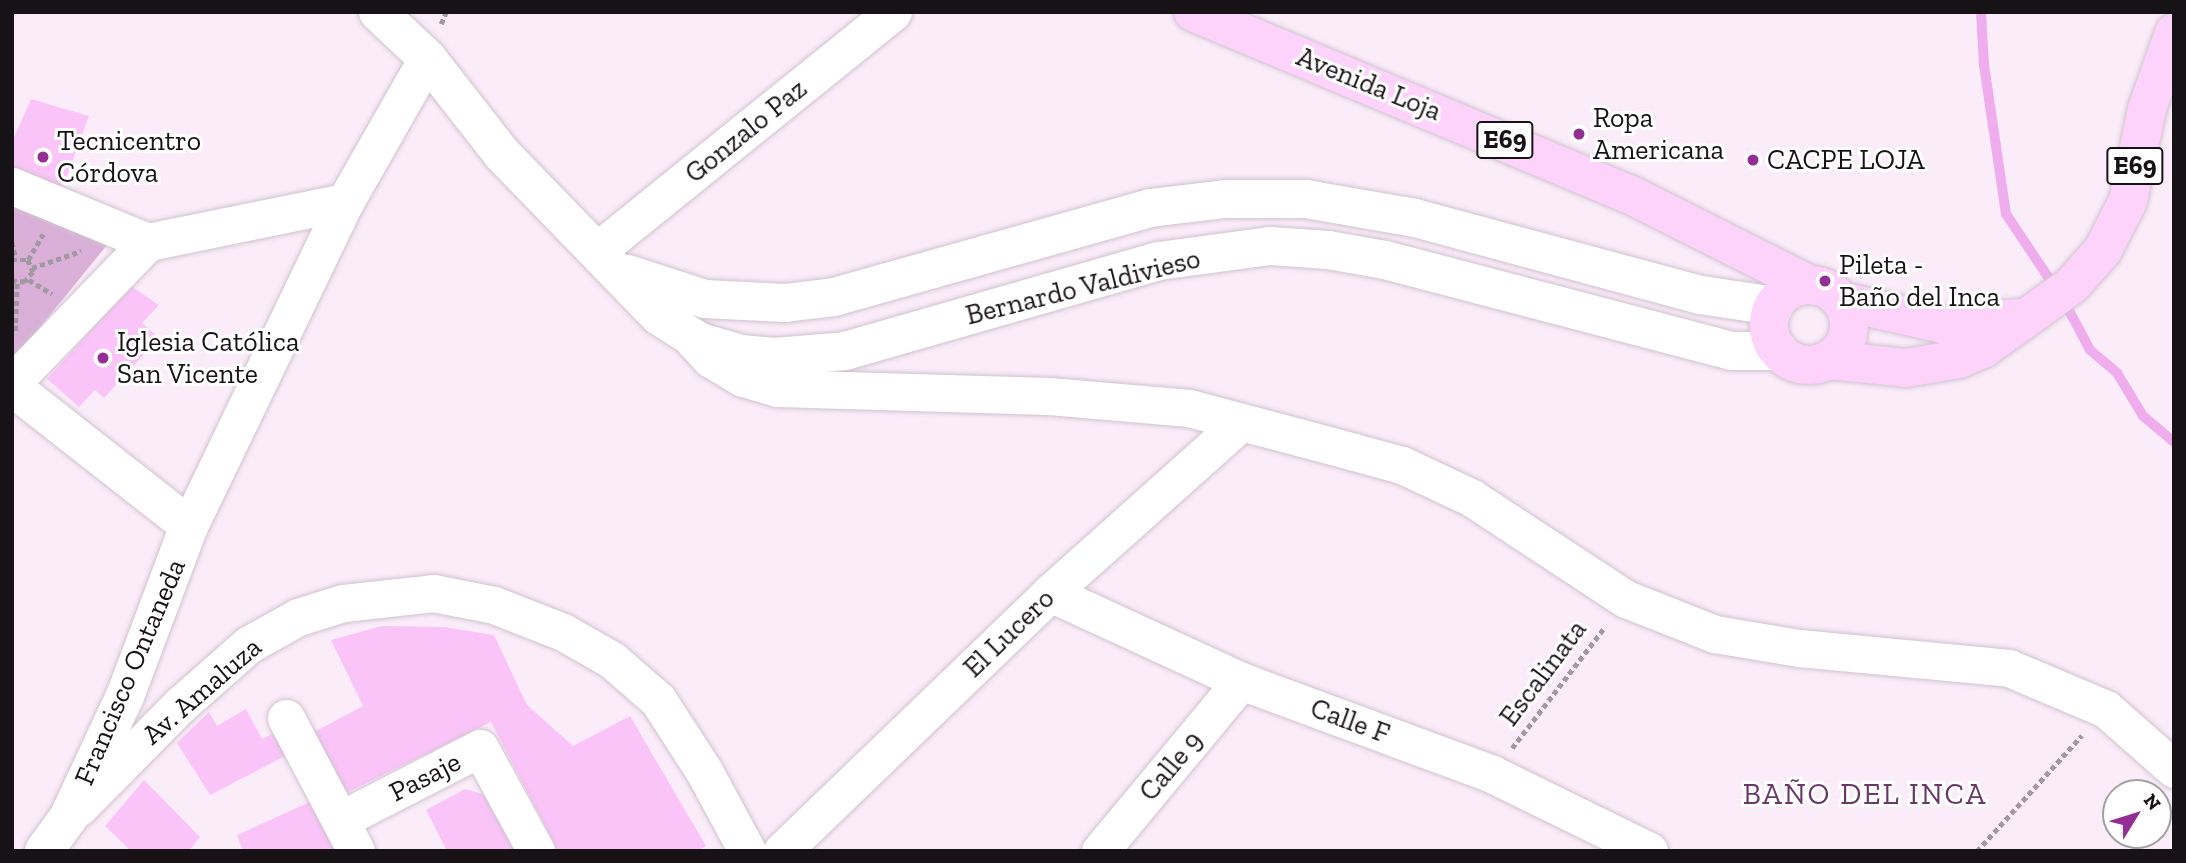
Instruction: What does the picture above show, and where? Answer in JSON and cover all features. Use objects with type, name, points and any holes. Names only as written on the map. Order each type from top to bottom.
[{"type":"main road","name":"Avenida Loja","points":[[1193,12],[1604,183],[1825,293]]},
{"type":"main road","name":"E69","points":[[1779,351],[1798,363],[1829,360],[1906,368],[1935,364],[1983,349],[2072,285],[2103,250],[2128,201],[2147,109],[2174,33]]},
{"type":"main road","points":[[1779,351],[1769,330],[1774,306],[1789,291],[1825,293],[1850,326],[1847,339],[1829,360]]},
{"type":"main road","name":"E69","points":[[1825,293],[1942,324],[2030,317]]},
{"type":"street","name":"Bernardo Valdivieso","points":[[378,12],[427,58],[502,154],[609,260],[660,316],[688,335],[741,355],[774,358],[845,351],[1159,261],[1270,246],[1328,250],[1385,260],[1732,351],[1779,351]]},
{"type":"street","name":"Gonzalo Paz","points":[[609,260],[893,12]]},
{"type":"street","points":[[148,242],[12,385],[189,526],[345,202],[427,58]]},
{"type":"street","points":[[12,186],[148,242],[345,202]]},
{"type":"street","name":"Bernardo Valdivieso","points":[[609,260],[674,292],[705,299],[785,303],[834,297],[1150,208],[1225,200],[1306,199],[1415,218],[1701,296],[1774,306]]},
{"type":"street","points":[[688,335],[711,359],[743,378],[777,388],[1049,396],[1189,408],[1402,466],[1472,498],[1626,599],[1715,634],[1799,648],[2009,668],[2105,709],[2174,769]]},
{"type":"street","name":"El Lucero","points":[[782,851],[1050,593],[1241,422]]},
{"type":"street","name":"Francisco Ontaneda","points":[[68,818],[125,696],[189,526]]},
{"type":"street","name":"Av. Amaluza","points":[[44,851],[68,818],[180,705],[248,645],[298,617],[343,603],[433,593],[494,605],[563,632],[612,660],[658,700],[704,771],[747,851]]},
{"type":"street","name":"Calle F","points":[[1050,593],[1241,681],[1492,774],[1649,851]]},
{"type":"street","name":"Calle 9","points":[[1100,851],[1241,681]]},
{"type":"street","name":"Pasaje","points":[[286,718],[348,835],[480,748],[536,851]]},
{"type":"path","points":[[28,260],[49,225]]},
{"type":"path","points":[[12,242],[14,259],[28,260]]},
{"type":"path","points":[[32,268],[94,247]]},
{"type":"path","points":[[28,260],[32,268],[29,280]]},
{"type":"path","points":[[14,334],[15,282],[29,280],[55,296]]},
{"type":"path","name":"Escalinata","points":[[1492,774],[1626,599]]},
{"type":"path","points":[[1977,851],[2105,709]]},
{"type":"shaded area","points":[[12,196],[107,245],[15,358],[12,356]]},
{"type":"building","name":"Tecnicentro Córdova","points":[[31,99],[89,116],[61,192],[12,171],[12,142]]},
{"type":"building","name":"Iglesia Católica San Vicente","points":[[131,286],[159,305],[142,323],[159,338],[104,398],[95,390],[79,407],[47,379]]},
{"type":"building","points":[[382,626],[444,627],[494,635],[527,705],[573,746],[630,716],[706,846],[697,851],[558,851],[491,722],[344,794],[314,732],[363,706],[331,640]]},
{"type":"building","points":[[246,709],[262,739],[277,732],[289,754],[210,795],[177,743],[209,712],[217,726]]},
{"type":"building","points":[[144,780],[200,837],[189,851],[131,851],[105,826]]},
{"type":"building","points":[[465,789],[483,794],[516,851],[447,851],[426,810]]},
{"type":"building","points":[[312,801],[337,851],[243,851],[237,835]]},
{"type":"waterway","points":[[1981,12],[1984,65],[2006,214],[2056,289]]},
{"type":"waterway","points":[[2064,301],[2090,350],[2117,373],[2143,416],[2174,442]]},
{"type":"place","name":"Ropa Americana","points":[[1579,134]]},
{"type":"place","name":"Tecnicentro Córdova","points":[[43,157]]},
{"type":"place","name":"CACPE LOJA","points":[[1753,160]]},
{"type":"place","name":"Pileta - Baño del Inca","points":[[1825,281]]},
{"type":"place","name":"Iglesia Católica San Vicente","points":[[103,358]]},
{"type":"district","name":"BAÑO DEL INCA","points":[[1865,794]]}]
